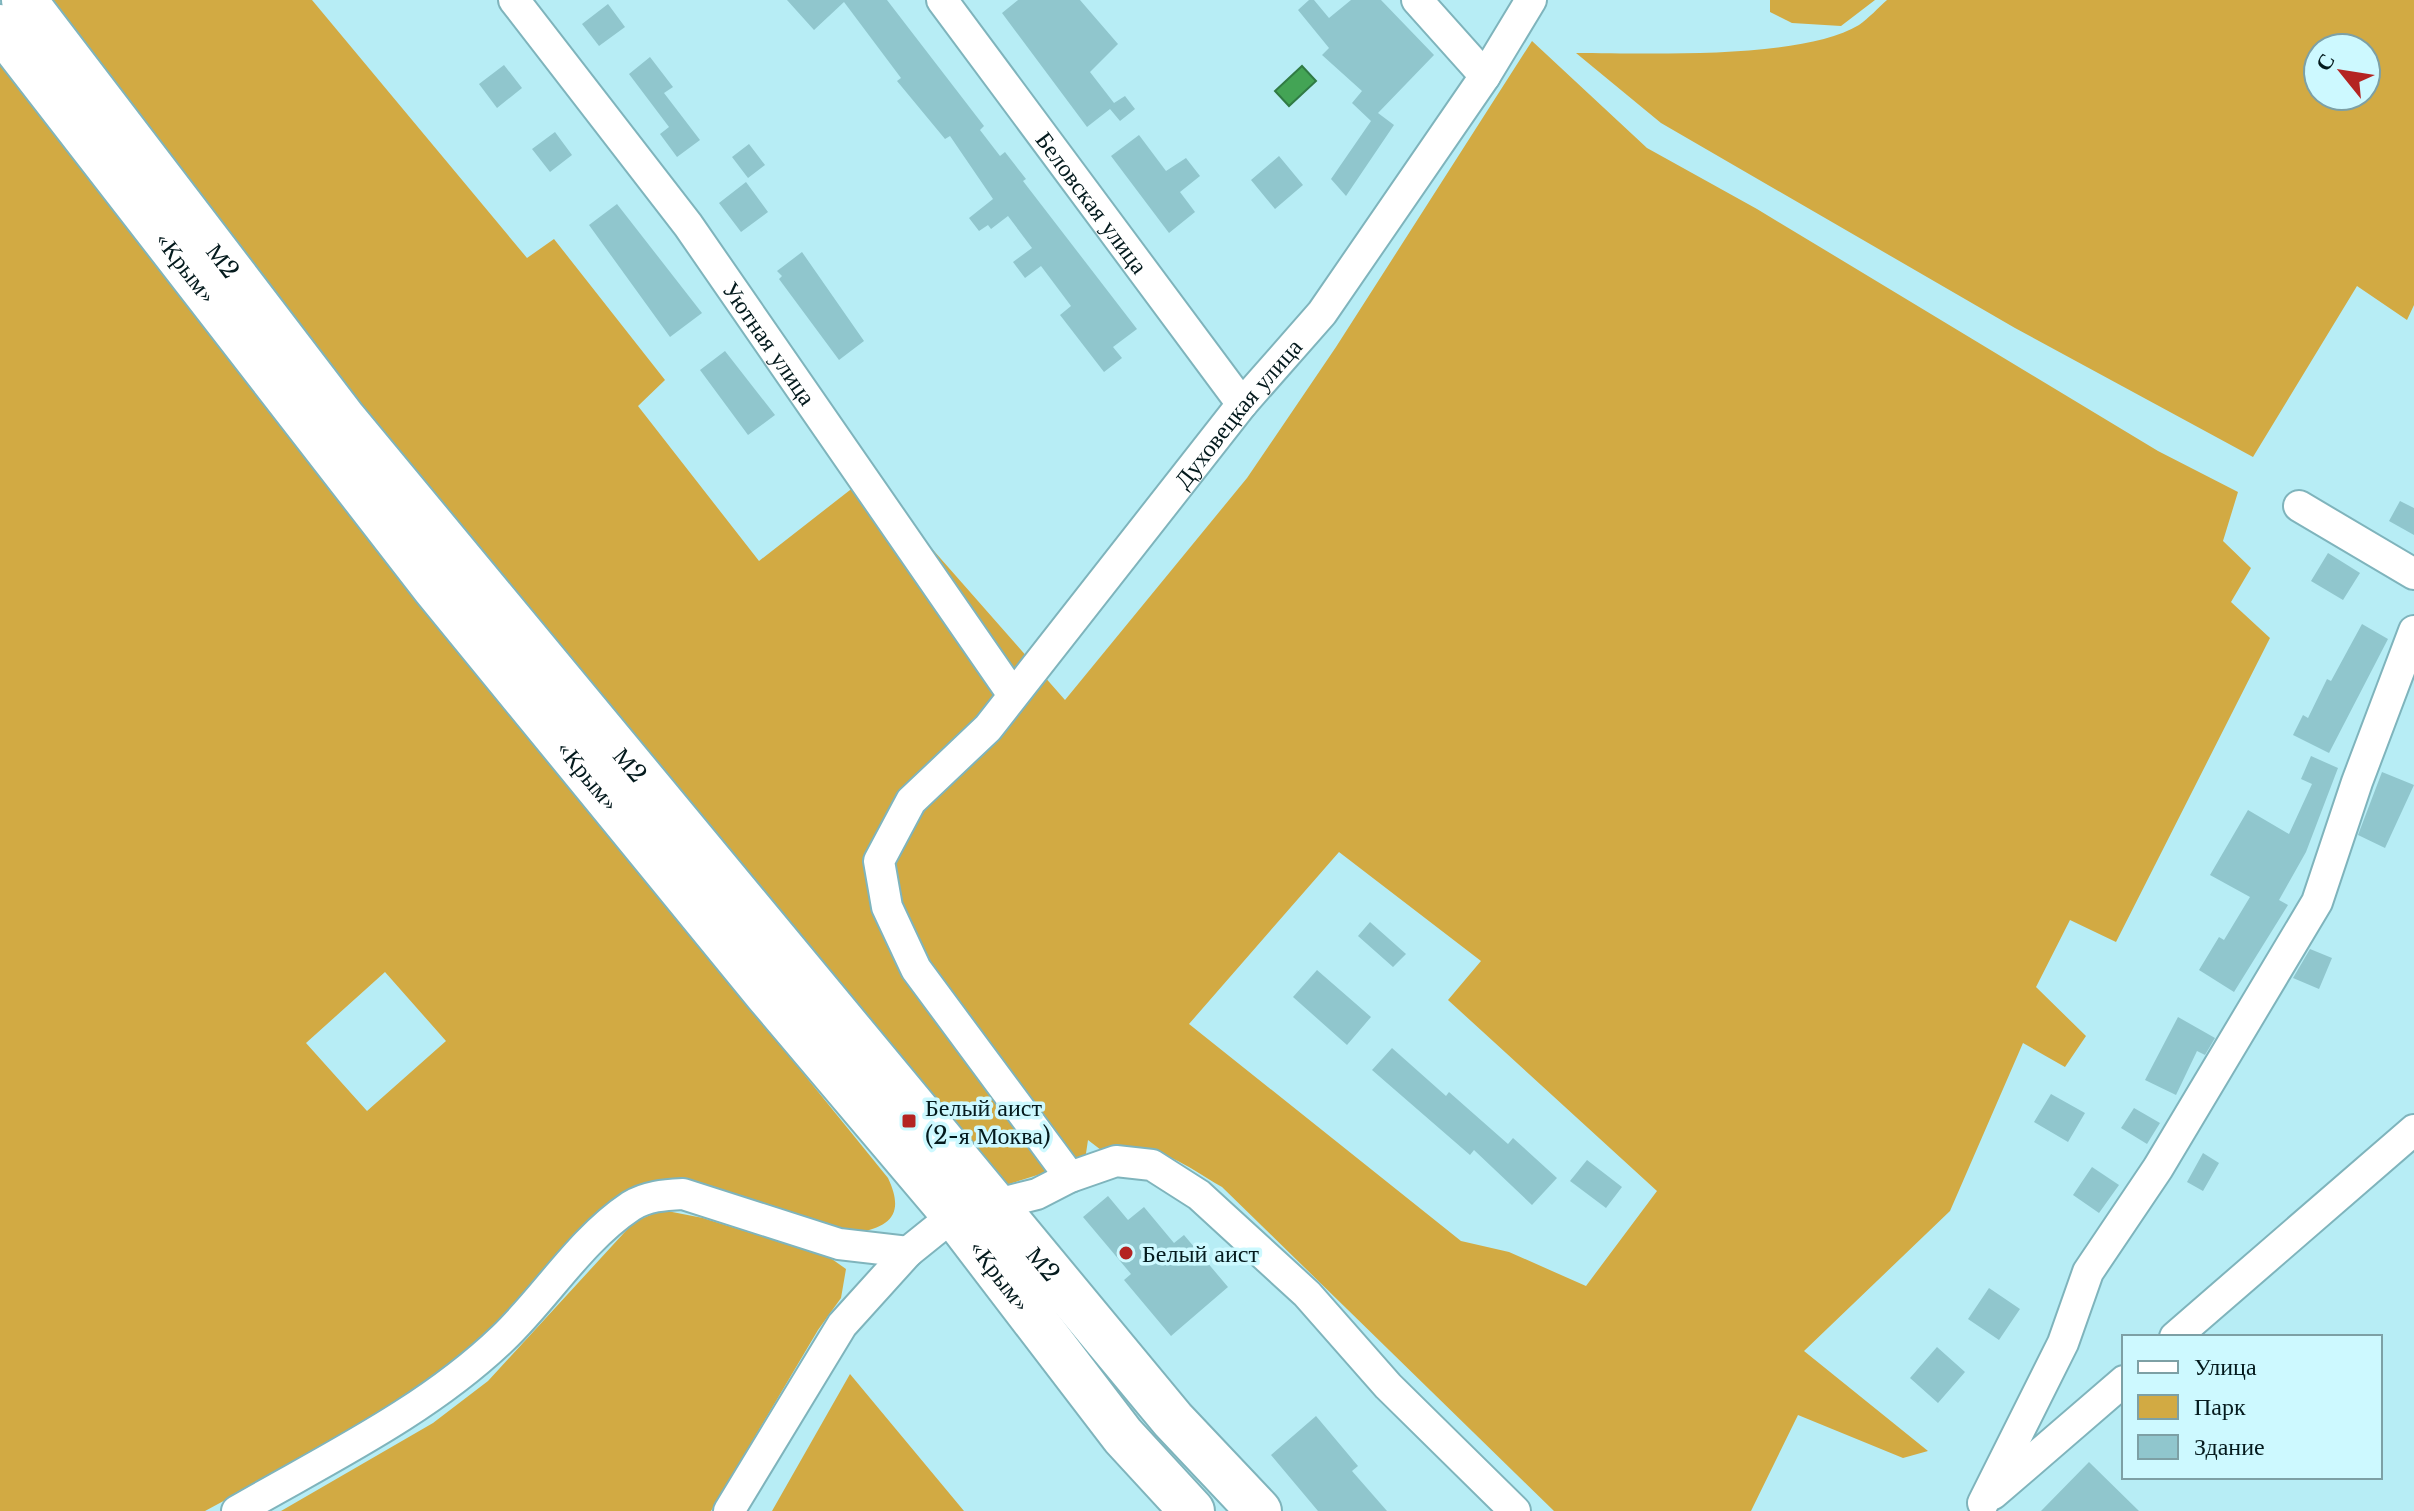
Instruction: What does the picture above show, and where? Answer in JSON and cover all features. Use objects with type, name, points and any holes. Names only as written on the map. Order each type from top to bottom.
[{"type":"highway","name":"М2","points":[[24,0],[344,419],[974,1209],[1259,1511]]},
{"type":"highway","name":"«Крым»","points":[[0,27],[434,587],[748,970],[974,1209],[1123,1436],[1192,1511]]},
{"type":"street","name":"Уютная улица","points":[[514,0],[688,225],[1013,695]]},
{"type":"street","name":"Беловская улица","points":[[942,0],[1242,404]]},
{"type":"street","points":[[1417,0],[1485,76]]},
{"type":"street","name":"Духовецкая улица","points":[[1070,1177],[916,969],[887,907],[879,861],[911,801],[988,728],[1242,404],[1322,313],[1485,76],[1531,0]]},
{"type":"street","points":[[2299,506],[2414,574]]},
{"type":"street","points":[[1978,1507],[2063,1343],[2088,1272],[2158,1168],[2317,902],[2357,782],[2414,631]]},
{"type":"street","points":[[2177,1335],[2413,1132]]},
{"type":"street","points":[[729,1511],[842,1325],[908,1252],[974,1209],[1037,1194],[1070,1177],[1116,1161],[1152,1165],[1199,1195],[1307,1294],[1388,1386],[1515,1511]]},
{"type":"street","points":[[237,1511],[384,1426],[469,1368],[504,1337],[595,1238],[631,1206],[657,1195],[683,1194],[839,1244],[908,1252]]},
{"type":"street","points":[[1978,1507],[2122,1383]]},
{"type":"green space","points":[[24,0],[312,0],[527,258],[554,239],[665,380],[638,406],[759,561],[868,476],[1065,700],[1247,478],[1336,347],[1532,41],[1647,148],[1757,209],[2158,451],[2238,492],[2223,541],[2251,568],[2231,602],[2270,638],[2116,942],[2070,920],[2036,987],[2086,1036],[2065,1067],[2023,1043],[1950,1211],[1804,1351],[1928,1451],[1903,1458],[1798,1415],[1751,1511],[1554,1511],[1222,1187],[1191,1168],[1152,1151],[1101,1150],[1088,1140],[1085,1160],[1006,1185]],"holes":[[[1339,852],[1481,961],[1448,1000],[1657,1191],[1586,1286],[1509,1252],[1461,1241],[1189,1024]]]},
{"type":"green space","points":[[1770,0],[1875,0],[1841,26],[1792,23],[1770,12]]},
{"type":"green space","points":[[1887,0],[2414,0],[2414,305],[2407,320],[2357,286],[2253,457],[2015,328],[1661,123],[1576,53],[1762,49],[1833,36],[1859,25]]},
{"type":"green space","points":[[0,65],[418,598],[888,1178],[895,1209],[887,1222],[879,1227],[856,1233],[652,1184],[501,1326],[378,1418],[205,1511],[0,1511]],"holes":[[[385,972],[446,1041],[367,1111],[306,1043]]]},
{"type":"green space","points":[[662,1210],[703,1218],[829,1257],[846,1269],[841,1298],[818,1330],[711,1511],[281,1511],[433,1423],[488,1381],[634,1222]]},
{"type":"green space","points":[[850,1374],[964,1511],[772,1511]]},
{"type":"shaded area","points":[[1302,66],[1316,81],[1289,106],[1275,91]]},
{"type":"building","points":[[787,0],[887,0],[984,126],[980,130],[1000,156],[1005,152],[1026,179],[1023,181],[1137,329],[1113,347],[1122,358],[1104,372],[1060,315],[1071,306],[1041,266],[1025,278],[1013,262],[1032,248],[1008,216],[991,229],[988,225],[979,231],[969,218],[993,199],[950,136],[945,139],[897,81],[901,78],[844,2],[814,30]]},
{"type":"building","points":[[1018,0],[1080,0],[1118,44],[1090,72],[1114,103],[1125,96],[1135,109],[1120,121],[1110,109],[1087,127],[1002,13]]},
{"type":"building","points":[[1309,0],[1314,0],[1329,18],[1351,0],[1381,0],[1434,55],[1378,113],[1394,125],[1346,196],[1331,179],[1371,121],[1352,103],[1362,91],[1322,55],[1329,48],[1298,10]]},
{"type":"building","points":[[608,4],[625,27],[599,46],[582,24]]},
{"type":"building","points":[[650,57],[673,87],[664,93],[700,140],[677,157],[660,134],[669,127],[629,74]]},
{"type":"building","points":[[504,65],[522,88],[497,108],[479,84]]},
{"type":"building","points":[[555,132],[572,155],[550,172],[532,149]]},
{"type":"building","points":[[1139,135],[1166,171],[1186,158],[1200,176],[1180,192],[1195,212],[1169,233],[1111,156]]},
{"type":"building","points":[[749,144],[765,165],[748,178],[732,157]]},
{"type":"building","points":[[1279,156],[1303,185],[1275,209],[1251,180]]},
{"type":"building","points":[[746,182],[768,212],[741,232],[719,203]]},
{"type":"building","points":[[617,204],[702,313],[670,337],[589,225]]},
{"type":"building","points":[[802,252],[864,341],[839,360],[779,279],[782,276],[777,271]]},
{"type":"building","points":[[725,351],[775,415],[748,435],[700,370]]},
{"type":"building","points":[[2400,501],[2414,508],[2414,535],[2389,521]]},
{"type":"building","points":[[2328,553],[2360,573],[2343,600],[2311,581]]},
{"type":"building","points":[[2362,624],[2388,639],[2329,753],[2293,735],[2303,715],[2308,718],[2327,679],[2331,681]]},
{"type":"building","points":[[2311,756],[2338,768],[2306,852],[2279,900],[2288,905],[2234,992],[2199,970],[2219,937],[2224,940],[2250,897],[2210,875],[2248,810],[2289,834],[2312,784],[2301,779]]},
{"type":"building","points":[[2382,772],[2414,785],[2385,848],[2358,835]]},
{"type":"building","points":[[1370,922],[1406,954],[1393,967],[1358,936]]},
{"type":"building","points":[[2310,949],[2332,958],[2319,989],[2293,978]]},
{"type":"building","points":[[1317,970],[1371,1017],[1347,1045],[1293,997]]},
{"type":"building","points":[[2178,1017],[2215,1038],[2205,1055],[2197,1051],[2176,1095],[2145,1080]]},
{"type":"building","points":[[1392,1048],[1446,1096],[1449,1092],[1508,1144],[1513,1138],[1557,1178],[1532,1205],[1474,1150],[1470,1155],[1372,1070]]},
{"type":"building","points":[[2051,1094],[2085,1113],[2068,1142],[2034,1122]]},
{"type":"building","points":[[2134,1108],[2160,1123],[2147,1144],[2121,1128]]},
{"type":"building","points":[[2203,1153],[2219,1163],[2203,1191],[2187,1182]]},
{"type":"building","points":[[1587,1160],[1622,1187],[1606,1208],[1570,1181]]},
{"type":"building","points":[[2092,1167],[2119,1185],[2099,1213],[2073,1195]]},
{"type":"building","points":[[1108,1196],[1128,1220],[1144,1207],[1174,1243],[1184,1235],[1228,1287],[1171,1336],[1124,1280],[1131,1274],[1083,1217]]},
{"type":"building","points":[[1989,1288],[2020,1309],[1999,1340],[1968,1319]]},
{"type":"building","points":[[1937,1347],[1965,1372],[1938,1403],[1910,1378]]},
{"type":"building","points":[[1316,1416],[1358,1466],[1352,1471],[1387,1511],[1318,1511],[1271,1455]]},
{"type":"building","points":[[2089,1462],[2139,1511],[2041,1511]]},
{"type":"place","name":"Белый аист (2-я Моква)","points":[[909,1121]]},
{"type":"place","name":"Белый аист","points":[[1126,1253]]}]
